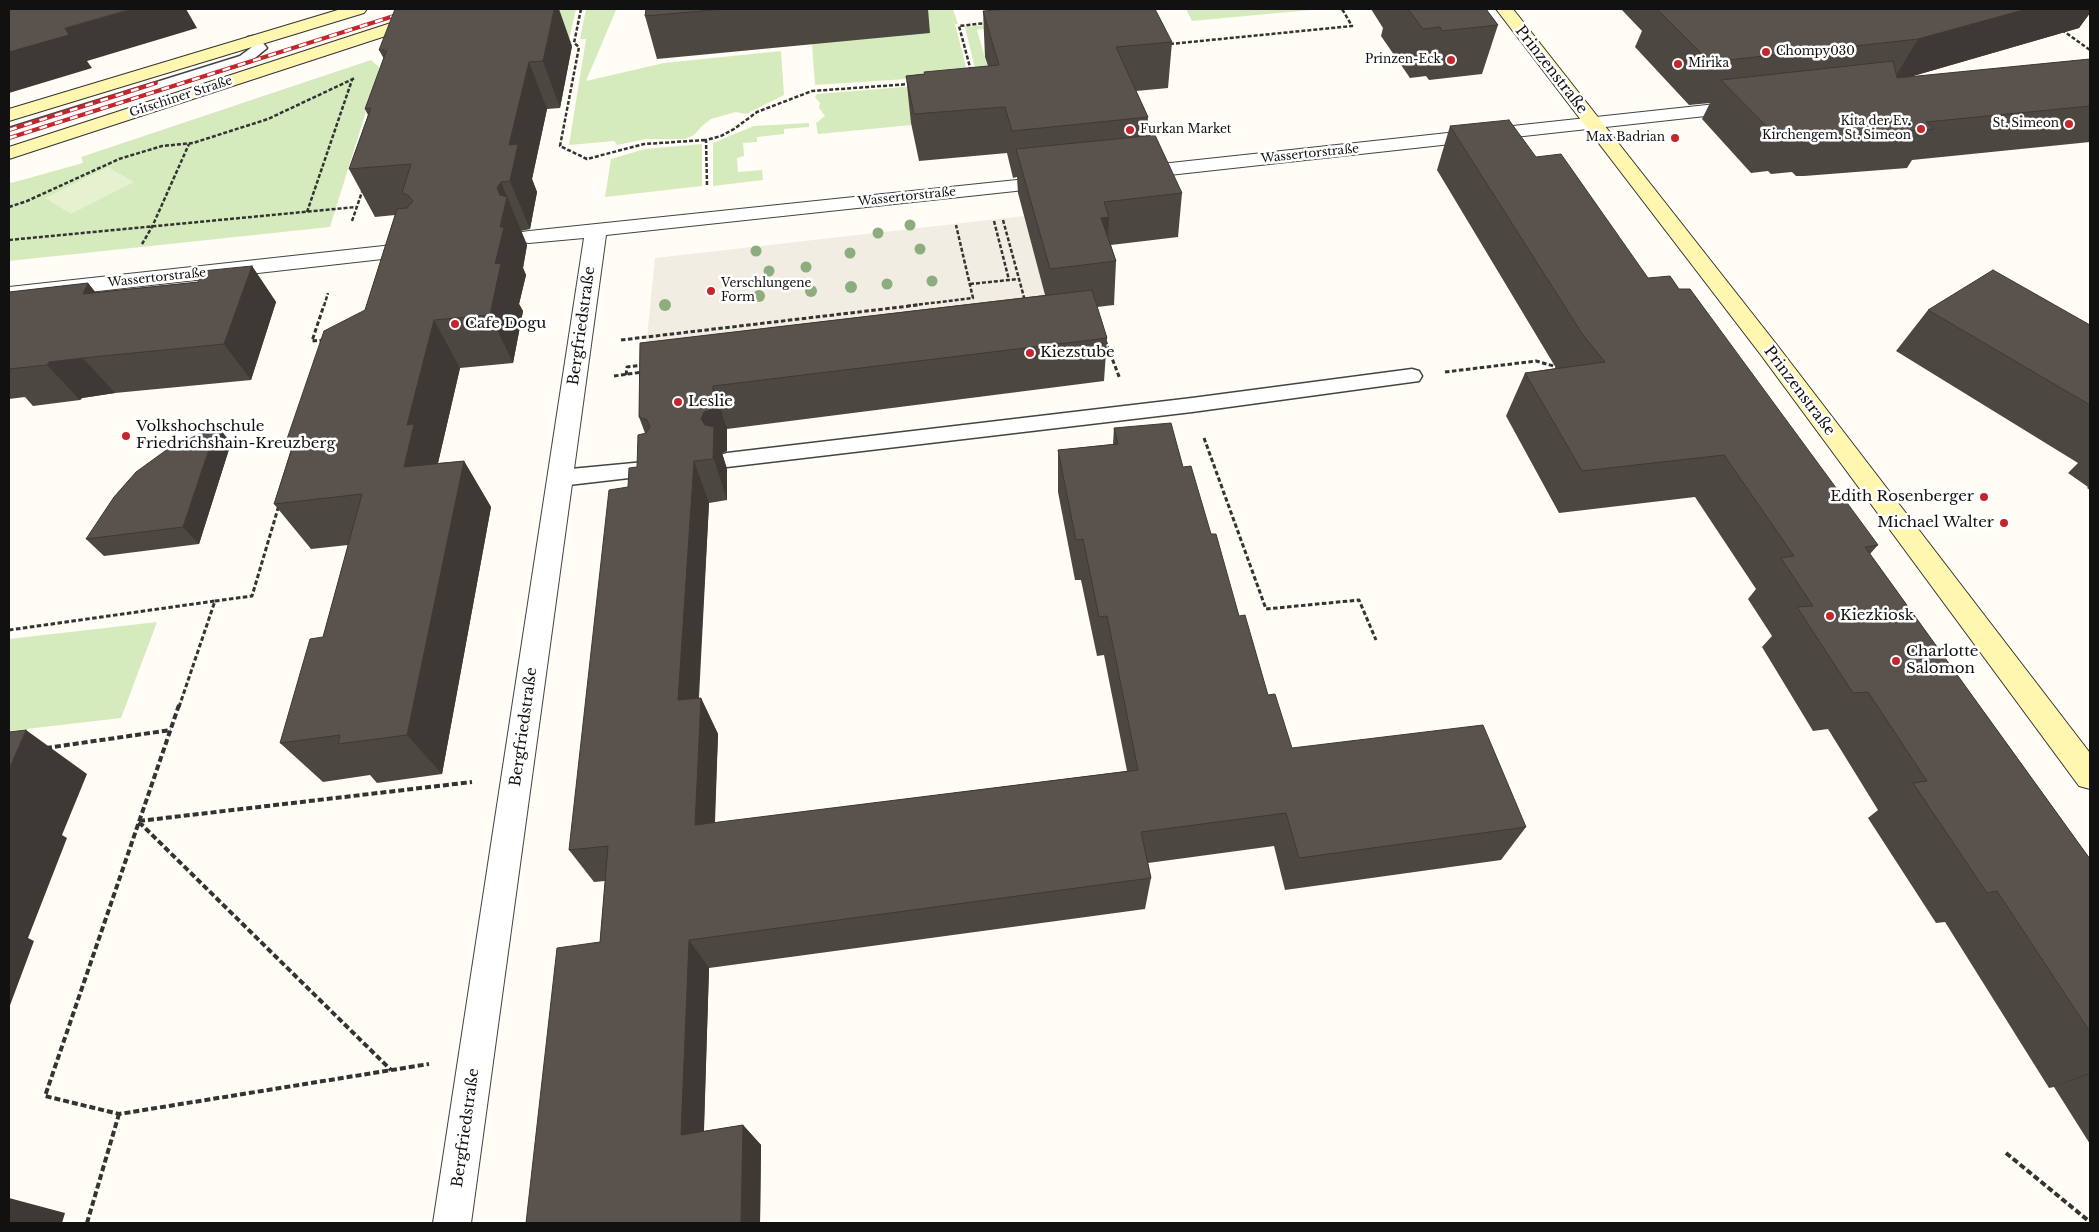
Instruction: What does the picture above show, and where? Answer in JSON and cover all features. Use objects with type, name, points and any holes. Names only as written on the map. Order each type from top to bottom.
[{"type":"main road","points":[[9,116],[254,40],[331,12],[358,9]]},
{"type":"main road","name":"Gitschiner Straße","points":[[9,154],[450,9]]},
{"type":"main road","name":"Prinzenstraße","points":[[1504,9],[1768,350],[2090,776]]},
{"type":"main road","points":[[331,12],[354,40]]},
{"type":"street","name":"Wassertorstraße","points":[[1119,175],[1762,105]]},
{"type":"street","name":"Wassertorstraße","points":[[528,238],[1071,180]]},
{"type":"street","name":"Bergfriedstraße","points":[[452,1223],[596,230]]},
{"type":"street","name":"Wassertorstraße","points":[[9,294],[424,249]]},
{"type":"lane","points":[[9,133],[245,59],[260,48],[254,40]]},
{"type":"lane","points":[[727,460],[1192,405],[1412,376]]},
{"type":"lane","points":[[560,478],[655,468]]},
{"type":"path","points":[[581,9],[574,43],[579,47],[560,146],[587,159],[644,144],[706,140],[721,136],[757,112],[812,92],[916,84]]},
{"type":"path","points":[[1162,45],[1352,26],[1342,9]]},
{"type":"path","points":[[973,80],[960,26],[988,23]]},
{"type":"path","points":[[2055,25],[2090,50]]},
{"type":"path","points":[[9,207],[27,201],[119,159],[162,146],[189,143],[268,119],[356,78]]},
{"type":"path","points":[[307,212],[352,80]]},
{"type":"path","points":[[706,140],[707,219]]},
{"type":"path","points":[[140,247],[152,227],[189,143]]},
{"type":"path","points":[[326,349],[329,339],[312,341],[365,181]]},
{"type":"path","points":[[580,344],[973,298],[949,193]]},
{"type":"path","points":[[9,240],[356,207]]},
{"type":"path","points":[[1003,219],[1026,306]]},
{"type":"path","points":[[993,220],[1009,280]]},
{"type":"path","points":[[970,284],[1019,279]]},
{"type":"path","points":[[930,303],[932,312]]},
{"type":"path","points":[[812,317],[812,326]]},
{"type":"path","points":[[1103,334],[1132,412]]},
{"type":"path","points":[[1412,376],[1536,361],[1562,368]]},
{"type":"path","points":[[645,365],[627,367],[626,375],[650,372]]},
{"type":"path","points":[[1192,405],[1266,609],[1360,600],[1376,640]]},
{"type":"path","points":[[9,630],[252,596],[280,501]]},
{"type":"path","points":[[214,601],[45,1096],[119,1114],[476,1056]]},
{"type":"path","points":[[37,749],[170,730]]},
{"type":"path","points":[[139,821],[517,776]]},
{"type":"path","points":[[139,821],[391,1070]]},
{"type":"path","points":[[87,1223],[119,1114]]},
{"type":"path","points":[[2006,1153],[2090,1222]]},
{"type":"green space","points":[[529,9],[576,9],[569,40]]},
{"type":"green space","points":[[586,9],[616,10],[586,81],[664,63],[781,51],[784,95],[746,114],[736,112],[711,119],[694,135],[685,139],[646,139],[617,145],[614,141],[569,145],[586,39],[580,39]]},
{"type":"green space","points":[[924,9],[953,9],[958,24],[955,24],[968,75],[815,85],[812,44]]},
{"type":"green space","points":[[1186,9],[1321,9],[1192,21]]},
{"type":"green space","points":[[995,24],[996,27],[977,30],[1002,117],[911,123],[912,125],[818,134],[816,123],[825,116],[819,108],[820,103],[815,97],[817,94],[978,81],[965,27]]},
{"type":"green space","points":[[371,60],[379,67],[378,73],[330,227],[9,261],[9,180],[11,183],[83,163],[81,157]]},
{"type":"green space","points":[[809,123],[809,127],[784,129],[784,134],[757,137],[757,142],[743,143],[744,156],[737,158],[738,172],[762,170],[763,180],[713,186],[713,143],[754,126]]},
{"type":"green space","points":[[702,144],[702,186],[605,197],[611,159],[645,149]]},
{"type":"green space","points":[[108,167],[134,182],[71,214],[45,198]]},
{"type":"green space","points":[[157,622],[121,718],[9,731],[9,639]]},
{"type":"shaded area","points":[[1024,216],[1050,313],[642,387],[655,258]]},
{"type":"building","points":[[9,9],[131,9],[65,28],[69,35],[9,52]]},
{"type":"building","points":[[395,9],[554,9],[543,61],[529,62],[509,145],[518,144],[510,181],[501,182],[497,188],[500,195],[507,197],[500,227],[504,227],[495,264],[501,263],[490,315],[434,320],[407,425],[414,424],[404,467],[464,461],[407,735],[338,744],[340,735],[280,743],[310,639],[323,637],[362,494],[274,504],[295,439],[287,439],[324,331],[365,310],[397,209],[407,208],[413,201],[408,195],[402,193],[411,164],[349,169],[371,108],[365,109],[387,49],[379,50]]},
{"type":"building","points":[[646,9],[724,9],[645,16]]},
{"type":"building","points":[[1010,9],[1155,9],[1172,42],[1116,47],[1148,117],[1012,131],[1005,107],[914,114],[906,76],[925,74],[924,72],[999,65],[983,11]]},
{"type":"building","points":[[1408,9],[1486,9],[1498,25],[1442,31],[1440,27],[1423,29]]},
{"type":"building","points":[[1657,9],[2027,9],[1918,39],[1710,62]]},
{"type":"building","points":[[2090,59],[2090,106],[1926,122],[1934,129],[1827,137],[1819,136],[1815,132],[1773,133],[1721,80],[1893,61],[1897,78]]},
{"type":"building","points":[[1509,120],[1536,157],[1561,154],[1648,278],[1670,276],[1679,289],[1690,289],[1878,545],[1865,547],[2090,859],[2090,1032],[1997,891],[1987,893],[1913,783],[1927,781],[1868,692],[1853,693],[1797,607],[1813,606],[1781,558],[1794,556],[1724,455],[1582,471],[1525,373],[1605,362],[1583,335],[1450,126]]},
{"type":"building","points":[[1155,135],[1182,193],[1104,202],[1109,217],[1101,218],[1116,261],[1050,269],[1016,149]]},
{"type":"building","points":[[252,266],[224,344],[83,358],[49,362],[47,365],[9,369],[9,292],[88,283],[83,294],[198,282],[202,271]]},
{"type":"building","points":[[1993,270],[2090,325],[2090,405],[1928,310]]},
{"type":"building","points":[[1092,290],[1107,338],[713,386],[713,409],[704,412],[701,419],[705,425],[714,427],[713,459],[694,461],[678,700],[701,698],[695,825],[1138,770],[1107,616],[1099,617],[1083,539],[1076,540],[1058,450],[1118,444],[1114,428],[1171,423],[1183,467],[1191,466],[1211,534],[1216,534],[1239,616],[1245,615],[1268,695],[1275,694],[1292,748],[1483,725],[1526,827],[1299,858],[1286,813],[1141,832],[1151,878],[689,940],[681,1135],[743,1125],[741,1223],[526,1223],[557,948],[600,942],[608,846],[569,850],[609,490],[628,487],[629,468],[637,467],[638,435],[646,433],[650,427],[647,420],[639,417],[640,343]]},
{"type":"building","points":[[217,425],[183,527],[86,539],[114,497],[136,472],[165,451]]},
{"type":"building","points":[[26,730],[9,769],[9,732]]},
{"type":"railway","points":[[9,138],[416,9]]},
{"type":"railway","points":[[9,130],[156,83]]},
{"type":"place","name":"Chompy030","points":[[1766,52]]},
{"type":"place","name":"Prinzen-Eck","points":[[1451,60]]},
{"type":"place","name":"Mirika","points":[[1678,64]]},
{"type":"place","name":"St. Simeon","points":[[2069,124]]},
{"type":"place","name":"Kita der Ev. Kirchengem. St. Simeon","points":[[1921,129]]},
{"type":"place","name":"Furkan Market","points":[[1130,130]]},
{"type":"place","name":"Max Badrian","points":[[1675,138]]},
{"type":"place","name":"Verschlungene Form","points":[[711,291]]},
{"type":"place","name":"Cafe Dogu","points":[[455,324]]},
{"type":"place","name":"Kiezstube","points":[[1030,353]]},
{"type":"place","name":"Leslie","points":[[678,402]]},
{"type":"place","name":"Volkshochschule Friedrichshain-Kreuzberg","points":[[126,436]]},
{"type":"place","name":"Edith Rosenberger","points":[[1984,497]]},
{"type":"place","name":"Michael Walter","points":[[2004,523]]},
{"type":"place","name":"Kiezkiosk","points":[[1830,616]]},
{"type":"place","name":"Charlotte Salomon","points":[[1896,661]]}]
